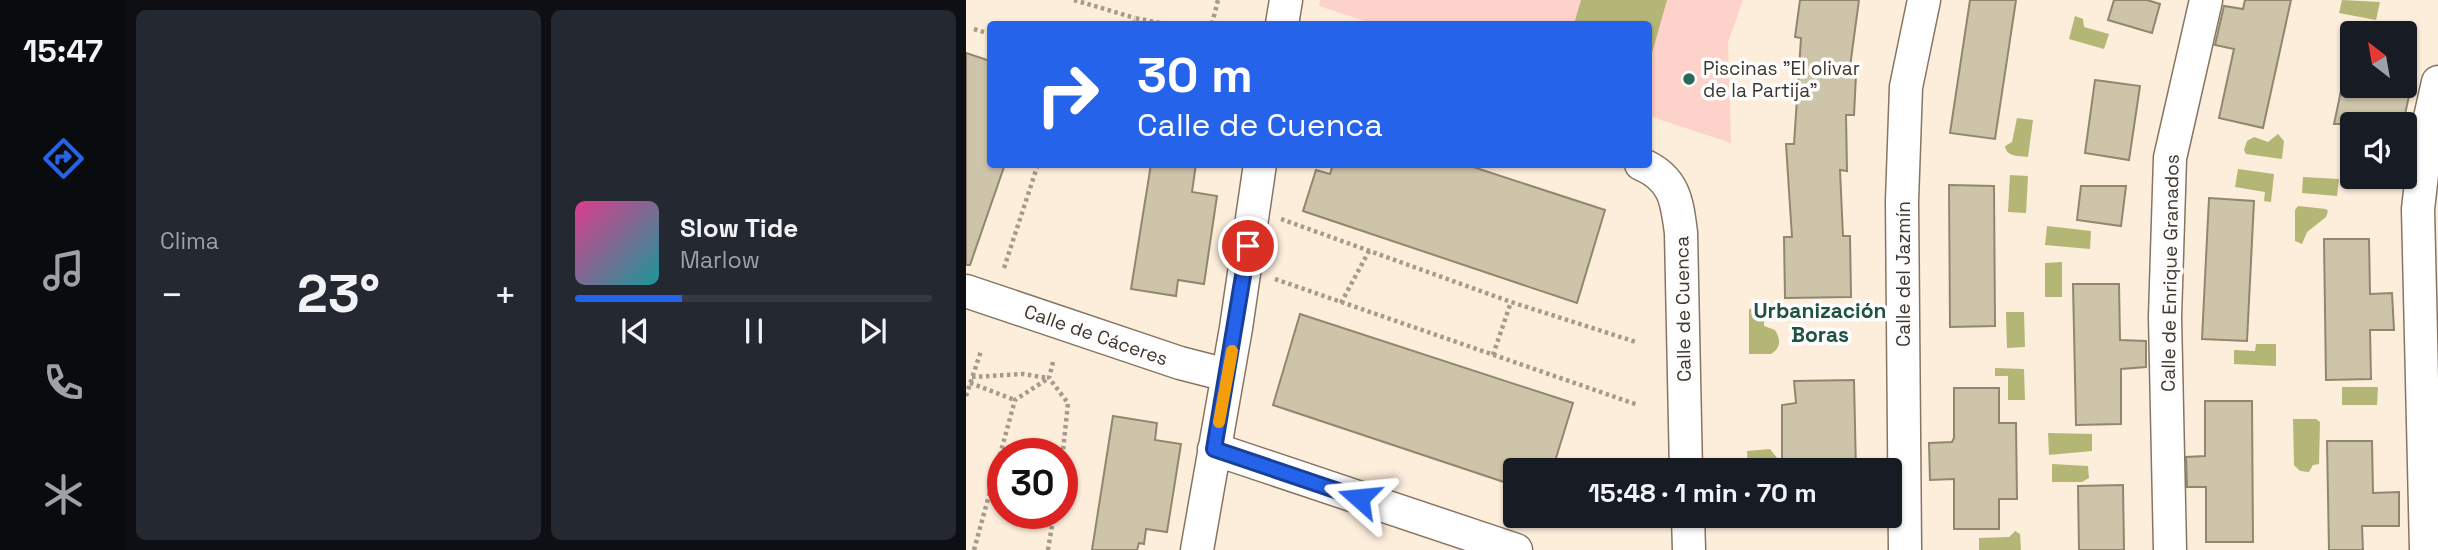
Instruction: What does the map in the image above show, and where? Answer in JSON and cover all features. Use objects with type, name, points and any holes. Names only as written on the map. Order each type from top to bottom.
[{"type":"street","points":[[1282,21],[1286,0]]},
{"type":"street","name":"Calle del Jazmín","points":[[1905,550],[1902,215],[1905,100],[1924,0]]},
{"type":"street","name":"Calle de Enrique Granados","points":[[2170,550],[2165,317],[2170,158],[2206,0]]},
{"type":"street","points":[[2426,550],[2418,209],[2427,131],[2438,82]]},
{"type":"street","points":[[1197,550],[1260,168]]},
{"type":"street","name":"Calle de Cuenca","points":[[1650,168],[1657,171],[1673,191],[1679,213],[1686,458]]},
{"type":"street","name":"Calle de Cáceres","points":[[966,291],[1180,363],[1227,375]]},
{"type":"street","points":[[1214,449],[1516,550]]},
{"type":"street","points":[[1688,528],[1689,550]]},
{"type":"path","points":[[1074,0],[1150,21]]},
{"type":"path","points":[[1213,21],[1218,0]]},
{"type":"path","points":[[974,29],[987,33]]},
{"type":"path","points":[[1004,268],[1037,168]]},
{"type":"path","points":[[1280,219],[1511,302],[1636,342]]},
{"type":"path","points":[[1341,303],[1370,251]]},
{"type":"path","points":[[1271,278],[1638,405]]},
{"type":"path","points":[[1493,355],[1511,302]]},
{"type":"path","points":[[966,396],[981,351]]},
{"type":"path","points":[[974,550],[1016,400],[1049,378],[1053,362]]},
{"type":"path","points":[[972,377],[1023,374],[1049,378],[1068,403],[1064,438]]},
{"type":"path","points":[[970,383],[1016,400]]},
{"type":"path","points":[[1048,550],[1051,529]]},
{"type":"shaded area","name":"Piscinas \"El olivar de la Partija\"","points":[[1320,0],[1743,0],[1728,42],[1731,143],[1652,117],[1652,21],[1365,21],[1319,6]]},
{"type":"shaded area","points":[[1581,0],[1667,0],[1652,53],[1652,21],[1575,21]]},
{"type":"shaded area","points":[[2342,0],[2380,2],[2376,20],[2339,13]]},
{"type":"shaded area","points":[[2075,16],[2083,19],[2084,27],[2109,34],[2104,49],[2069,39]]},
{"type":"shaded area","points":[[2017,118],[2033,120],[2028,157],[2014,155],[2006,150],[2005,146],[2012,142]]},
{"type":"shaded area","points":[[2278,134],[2284,141],[2282,159],[2246,154],[2244,150],[2247,141],[2254,137],[2268,142]]},
{"type":"shaded area","points":[[2238,169],[2274,174],[2271,202],[2264,201],[2265,192],[2235,187]]},
{"type":"shaded area","points":[[2010,175],[2028,176],[2026,213],[2008,212]]},
{"type":"shaded area","points":[[2303,177],[2339,179],[2337,196],[2302,193]]},
{"type":"shaded area","points":[[2298,206],[2328,211],[2326,217],[2307,232],[2302,244],[2295,241],[2295,210]]},
{"type":"shaded area","points":[[2047,226],[2091,231],[2090,249],[2045,245]]},
{"type":"shaded area","points":[[2062,262],[2062,297],[2045,297],[2045,263]]},
{"type":"shaded area","points":[[1764,308],[1764,326],[1775,330],[1778,346],[1771,354],[1749,354],[1749,309]]},
{"type":"shaded area","points":[[2006,312],[2024,312],[2025,347],[2007,348]]},
{"type":"shaded area","points":[[2256,344],[2276,344],[2276,366],[2234,364],[2234,350],[2255,351]]},
{"type":"shaded area","points":[[1995,368],[2024,369],[2025,400],[2008,400],[2008,376],[1995,376]]},
{"type":"shaded area","points":[[2342,387],[2378,387],[2377,405],[2342,405]]},
{"type":"shaded area","points":[[2293,419],[2316,419],[2320,422],[2319,464],[2313,465],[2309,472],[2300,471],[2294,465]]},
{"type":"shaded area","points":[[2048,433],[2092,434],[2092,451],[2049,455]]},
{"type":"shaded area","points":[[1770,449],[1777,458],[1747,458],[1747,451]]},
{"type":"shaded area","points":[[2052,464],[2088,466],[2089,478],[2082,482],[2052,482]]},
{"type":"shaded area","points":[[2015,531],[2020,534],[2021,550],[1979,550],[1979,538],[2009,537]]},
{"type":"building","points":[[1800,0],[1859,0],[1849,74],[1856,75],[1854,115],[1846,115],[1847,171],[1840,170],[1843,236],[1850,236],[1851,297],[1785,298],[1784,237],[1792,237],[1786,144],[1794,144],[1801,38],[1795,37]]},
{"type":"building","points":[[1970,0],[2016,0],[1995,139],[1950,133]]},
{"type":"building","points":[[2114,0],[2147,0],[2160,4],[2152,33],[2108,20]]},
{"type":"building","points":[[2245,0],[2291,0],[2263,128],[2219,118],[2234,49],[2215,45],[2224,6],[2243,9]]},
{"type":"building","points":[[966,53],[987,60],[987,168],[1004,168],[970,265],[966,265]]},
{"type":"building","points":[[2095,80],[2140,86],[2129,160],[2085,153]]},
{"type":"building","points":[[2340,96],[2340,98],[2409,98],[2406,112],[2340,112],[2340,124],[2334,124]]},
{"type":"building","points":[[1150,168],[1195,168],[1192,192],[1217,196],[1204,284],[1178,280],[1176,296],[1131,289]]},
{"type":"building","points":[[1332,168],[1476,168],[1605,210],[1577,303],[1303,211],[1316,170],[1330,174]]},
{"type":"building","points":[[1949,185],[1994,186],[1995,326],[1950,327]]},
{"type":"building","points":[[2081,186],[2126,186],[2121,226],[2077,220]]},
{"type":"building","points":[[2209,198],[2254,201],[2247,341],[2202,339]]},
{"type":"building","points":[[2324,239],[2369,239],[2370,294],[2392,293],[2394,330],[2370,330],[2371,379],[2326,380]]},
{"type":"building","points":[[2073,284],[2119,284],[2120,340],[2146,341],[2146,367],[2121,369],[2121,424],[2076,425]]},
{"type":"building","points":[[1300,314],[1573,403],[1556,458],[1503,458],[1503,482],[1273,405]]},
{"type":"building","points":[[1854,380],[1856,458],[1782,458],[1782,405],[1796,403],[1794,381]]},
{"type":"building","points":[[1954,388],[1999,388],[1999,423],[2016,423],[2017,499],[1999,499],[1999,529],[1954,529],[1954,479],[1930,480],[1929,443],[1952,442],[1954,438]]},
{"type":"building","points":[[2205,401],[2252,401],[2253,542],[2206,542],[2206,487],[2187,487],[2186,457],[2205,456]]},
{"type":"building","points":[[1113,416],[1157,423],[1155,440],[1181,444],[1167,532],[1146,529],[1144,544],[1139,543],[1137,550],[1092,550]]},
{"type":"building","points":[[2327,441],[2372,441],[2373,493],[2399,492],[2399,526],[2362,526],[2363,550],[2329,550]]},
{"type":"building","points":[[2123,485],[2124,550],[2079,550],[2078,486]]},
{"type":"slow traffic","points":[[1219,422],[1232,351]]},
{"type":"place","name":"Piscinas \"El olivar de la Partija\"","points":[[1689,79]]},
{"type":"district","name":"Urbanización Boras","points":[[1820,322]]},
{"type":"route","points":[[1248,246],[1214,449],[1359,498]]}]
